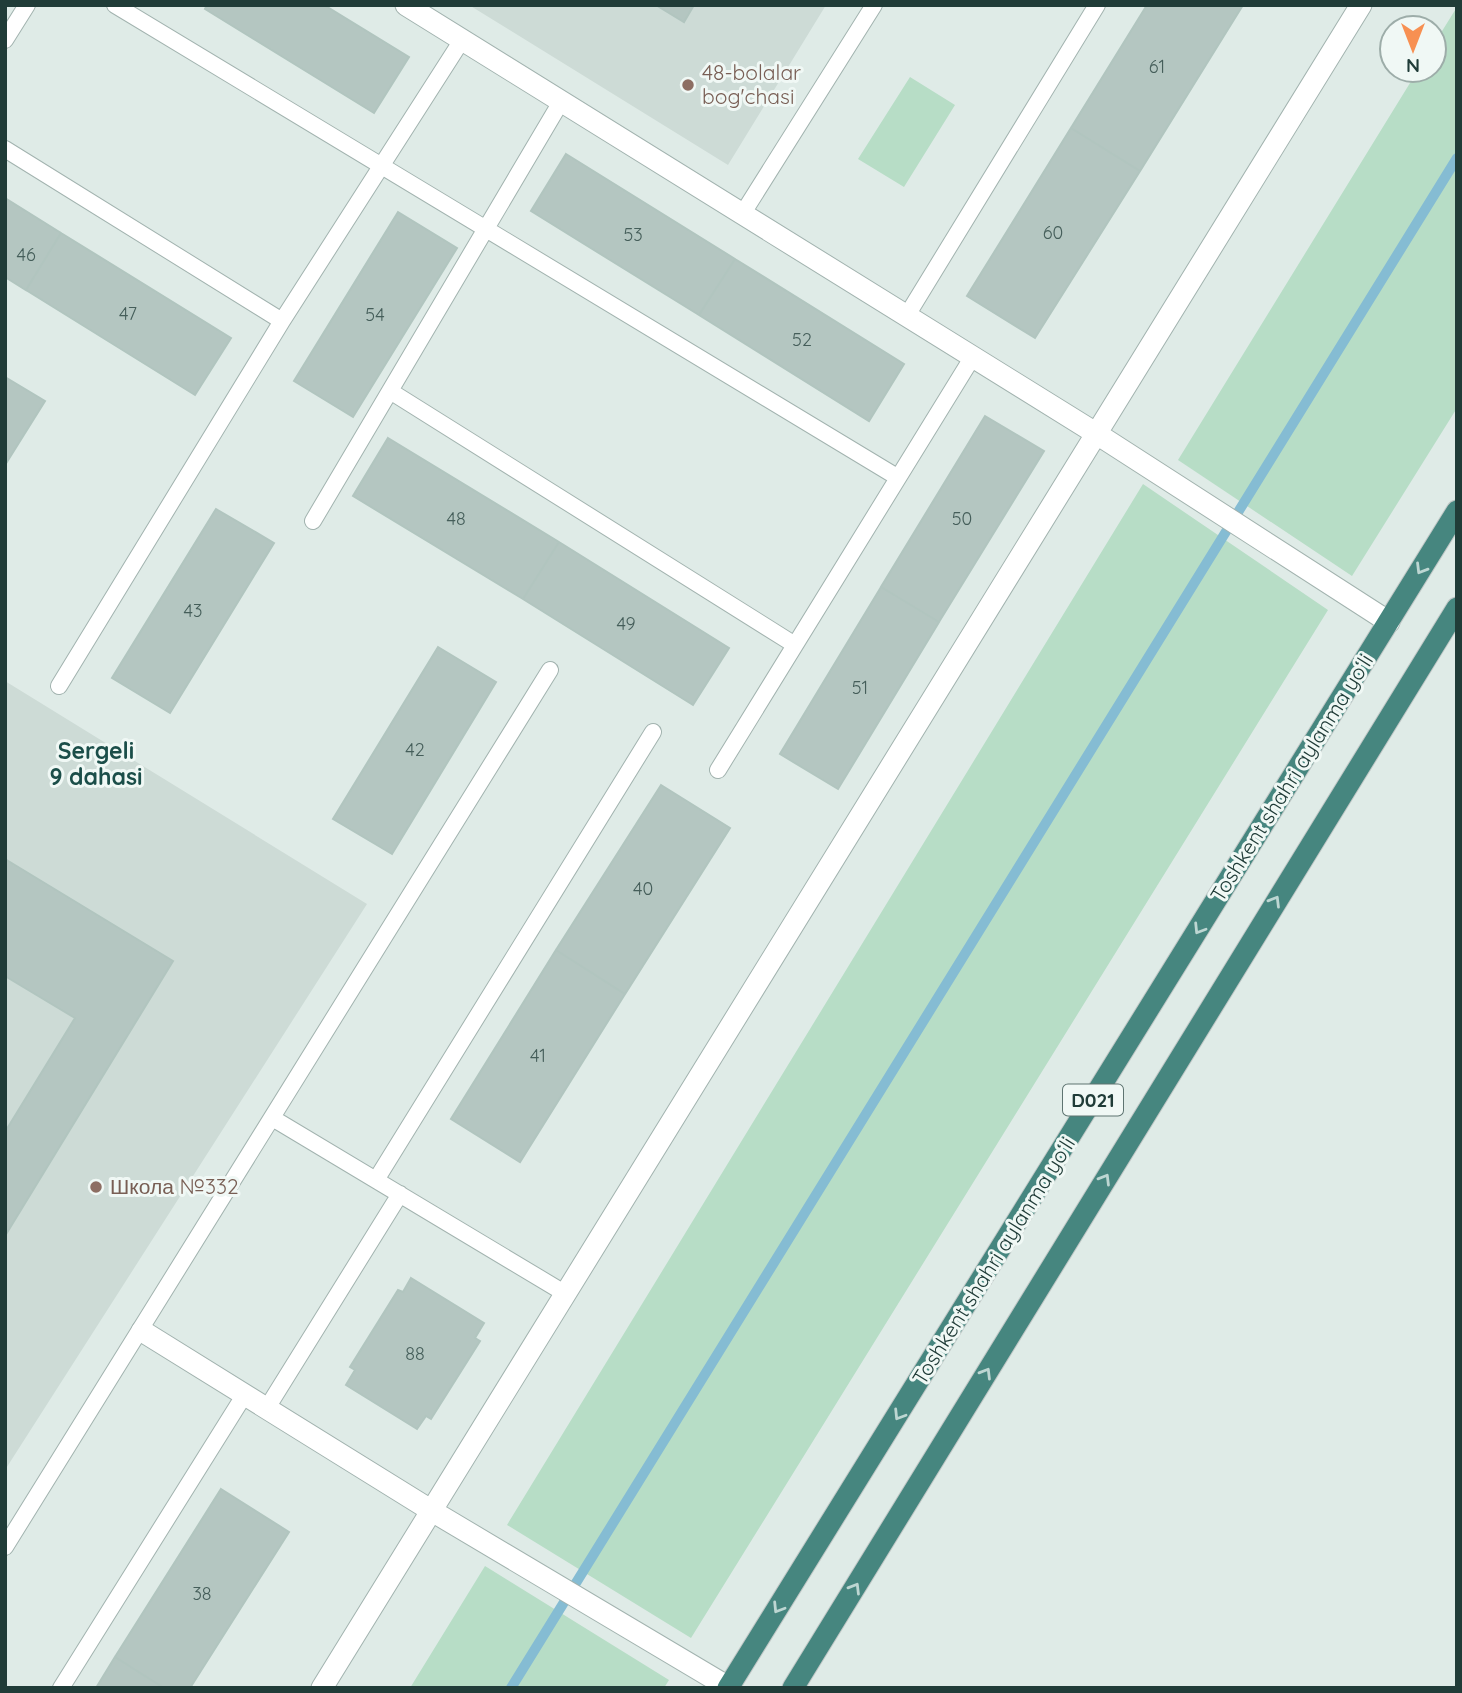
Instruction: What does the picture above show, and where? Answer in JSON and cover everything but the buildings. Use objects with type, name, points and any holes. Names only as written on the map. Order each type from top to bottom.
[{"type":"highway","name":"Toshkent shahri aylanma yoʻli","points":[[728,1688],[1457,511]]},
{"type":"highway","name":"D021","points":[[793,1688],[1457,608]]},
{"type":"street","points":[[406,5],[1097,434],[1389,622]]},
{"type":"street","points":[[322,1688],[1361,5]]},
{"type":"street","points":[[142,1331],[432,1511],[728,1688]]},
{"type":"lane","points":[[5,40],[27,5]]},
{"type":"lane","points":[[115,5],[897,477]]},
{"type":"lane","points":[[743,213],[874,5]]},
{"type":"lane","points":[[906,317],[1097,5]]},
{"type":"lane","points":[[59,686],[282,321],[462,40]]},
{"type":"lane","points":[[313,521],[562,100]]},
{"type":"lane","points":[[5,149],[282,321]]},
{"type":"lane","points":[[718,770],[972,358]]},
{"type":"lane","points":[[390,391],[795,645]]},
{"type":"lane","points":[[7,1540],[142,1331],[550,670]]},
{"type":"lane","points":[[376,1180],[653,732]]},
{"type":"lane","points":[[274,1119],[566,1294]]},
{"type":"lane","points":[[267,1408],[400,1194]]},
{"type":"lane","points":[[61,1688],[245,1394]]},
{"type":"shaded area","name":"48-bolalar bog'chasi","points":[[469,5],[826,5],[728,165]]},
{"type":"shaded area","name":"Школа №332","points":[[5,681],[367,904],[5,1470]]},
{"type":"green space","points":[[1457,7],[1457,408],[1352,576],[1178,460],[1409,84],[1448,84],[1448,21]]},
{"type":"green space","points":[[910,77],[955,105],[904,187],[858,159]]},
{"type":"green space","points":[[1143,484],[1328,610],[691,1638],[507,1525]]},
{"type":"green space","points":[[485,1566],[669,1680],[664,1688],[410,1688]]},
{"type":"waterway","points":[[511,1688],[1457,158]]},
{"type":"place","name":"48-bolalar bog'chasi","points":[[688,85]]},
{"type":"place","name":"Школа №332","points":[[96,1187]]},
{"type":"district","name":"Sergeli 9 dahasi","points":[[96,764]]}]
